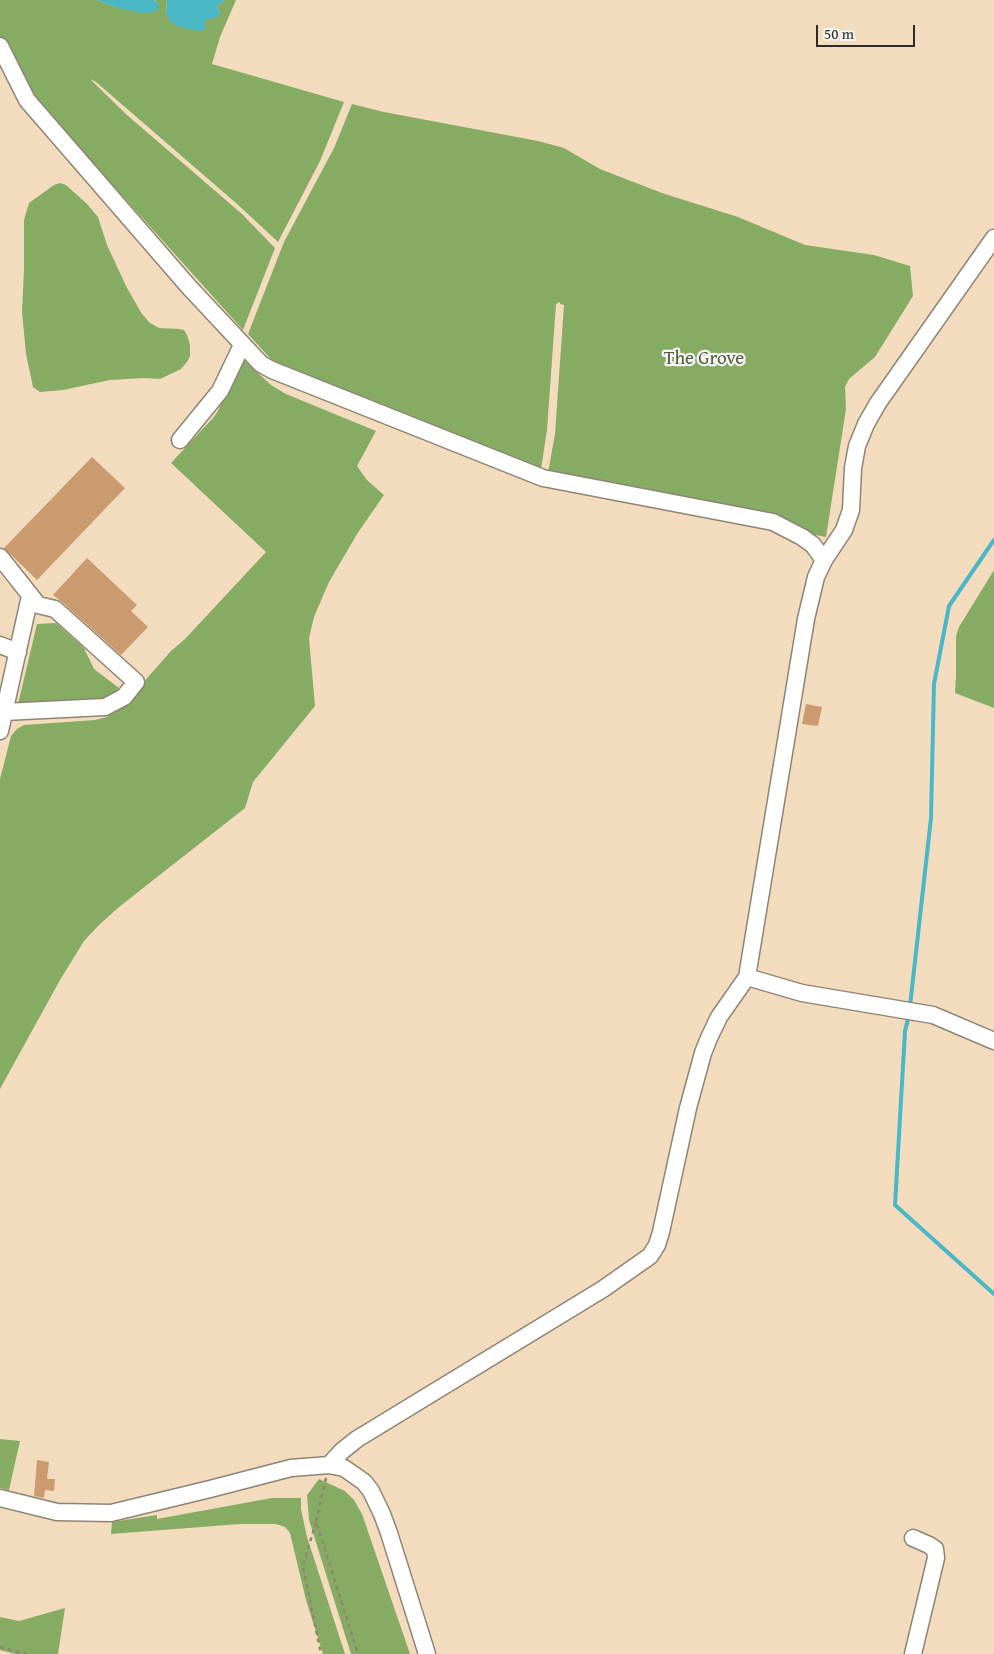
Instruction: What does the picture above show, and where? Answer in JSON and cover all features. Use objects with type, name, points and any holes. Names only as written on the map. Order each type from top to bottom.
[{"type":"lane","points":[[0,46],[27,100],[189,287],[261,364],[543,478],[773,522],[813,545],[824,560]]},
{"type":"lane","points":[[329,1465],[357,1439],[594,1294],[650,1256],[657,1245],[688,1108],[703,1053],[719,1016],[747,977],[806,619],[816,577],[824,560],[844,530],[851,510],[853,468],[857,446],[866,424],[878,403],[994,238]]},
{"type":"lane","points":[[180,440],[220,391],[242,345]]},
{"type":"lane","points":[[0,558],[38,605],[55,609],[136,682],[124,697],[105,707],[4,712]]},
{"type":"lane","points":[[0,731],[30,596]]},
{"type":"lane","points":[[0,645],[18,652]]},
{"type":"lane","points":[[747,977],[802,993],[933,1015],[994,1040]]},
{"type":"lane","points":[[0,1498],[57,1512],[111,1512],[291,1468],[329,1465],[344,1468],[364,1482],[371,1491],[389,1533],[427,1654]]},
{"type":"lane","points":[[913,1538],[935,1549],[936,1558],[913,1654]]},
{"type":"path","points":[[321,1654],[303,1566],[329,1465]]},
{"type":"path","points":[[316,1521],[358,1654]]},
{"type":"path","points":[[0,1647],[26,1654]]},
{"type":"green space","points":[[0,0],[97,0],[115,7],[156,1],[154,0],[167,0],[166,14],[204,23],[205,20],[220,14],[217,6],[225,0],[236,0],[220,37],[212,64],[344,102],[320,161],[278,242],[236,203],[96,82],[90,79],[127,115],[242,214],[275,248],[243,330],[119,192],[34,103],[0,36]]},
{"type":"green space","name":"The Grove","points":[[352,104],[384,112],[538,141],[564,148],[600,169],[662,193],[738,217],[805,245],[874,255],[910,266],[913,296],[875,357],[849,379],[845,387],[846,409],[826,537],[546,484],[555,434],[564,305],[560,304],[560,302],[556,304],[547,430],[539,482],[292,382],[248,334],[284,242],[334,148]]},
{"type":"green space","points":[[60,183],[66,185],[98,217],[107,245],[127,288],[142,314],[150,323],[159,328],[184,330],[190,345],[190,356],[181,369],[160,379],[110,380],[63,390],[40,392],[33,387],[26,354],[22,312],[24,220],[29,203],[54,185]]},
{"type":"green space","points":[[245,361],[271,385],[286,394],[376,431],[357,466],[367,480],[384,495],[357,534],[329,582],[314,617],[309,638],[315,706],[253,782],[245,808],[119,907],[84,941],[60,980],[0,1089],[0,779],[11,736],[24,725],[95,720],[107,717],[120,709],[171,651],[185,639],[266,552],[171,463],[213,418],[218,411],[238,363]]},
{"type":"green space","points":[[994,570],[994,708],[955,693],[956,636],[959,627]]},
{"type":"green space","points":[[56,623],[84,648],[94,669],[119,688],[106,700],[18,704],[37,624]]},
{"type":"green space","points":[[0,1439],[20,1441],[9,1490],[0,1488]]},
{"type":"green space","points":[[319,1479],[345,1491],[354,1500],[362,1514],[410,1654],[351,1654],[309,1520],[307,1495]]},
{"type":"green space","points":[[272,1498],[301,1498],[301,1509],[307,1537],[345,1654],[323,1654],[306,1600],[290,1533],[285,1527],[276,1524],[240,1524],[111,1534],[112,1522],[157,1515],[157,1519]]},
{"type":"green space","points":[[65,1608],[58,1654],[15,1654],[0,1650],[0,1617],[19,1621]]},
{"type":"water","points":[[97,0],[154,0],[159,5],[157,10],[153,12],[141,13],[115,7]]},
{"type":"water","points":[[167,0],[225,0],[217,6],[220,14],[218,17],[205,20],[206,28],[201,31],[179,27],[171,22],[166,14]]},
{"type":"building","points":[[92,457],[125,488],[37,580],[4,548]]},
{"type":"building","points":[[87,558],[137,605],[131,611],[148,627],[121,655],[53,595]]},
{"type":"building","points":[[806,704],[822,707],[818,726],[802,724]]},
{"type":"building","points":[[37,1460],[49,1462],[47,1479],[55,1479],[54,1491],[45,1490],[44,1498],[34,1496]]},
{"type":"waterway","points":[[910,1006],[931,818],[934,684],[949,606],[994,540]]},
{"type":"waterway","points":[[909,1015],[905,1031],[895,1205],[994,1294]]}]
